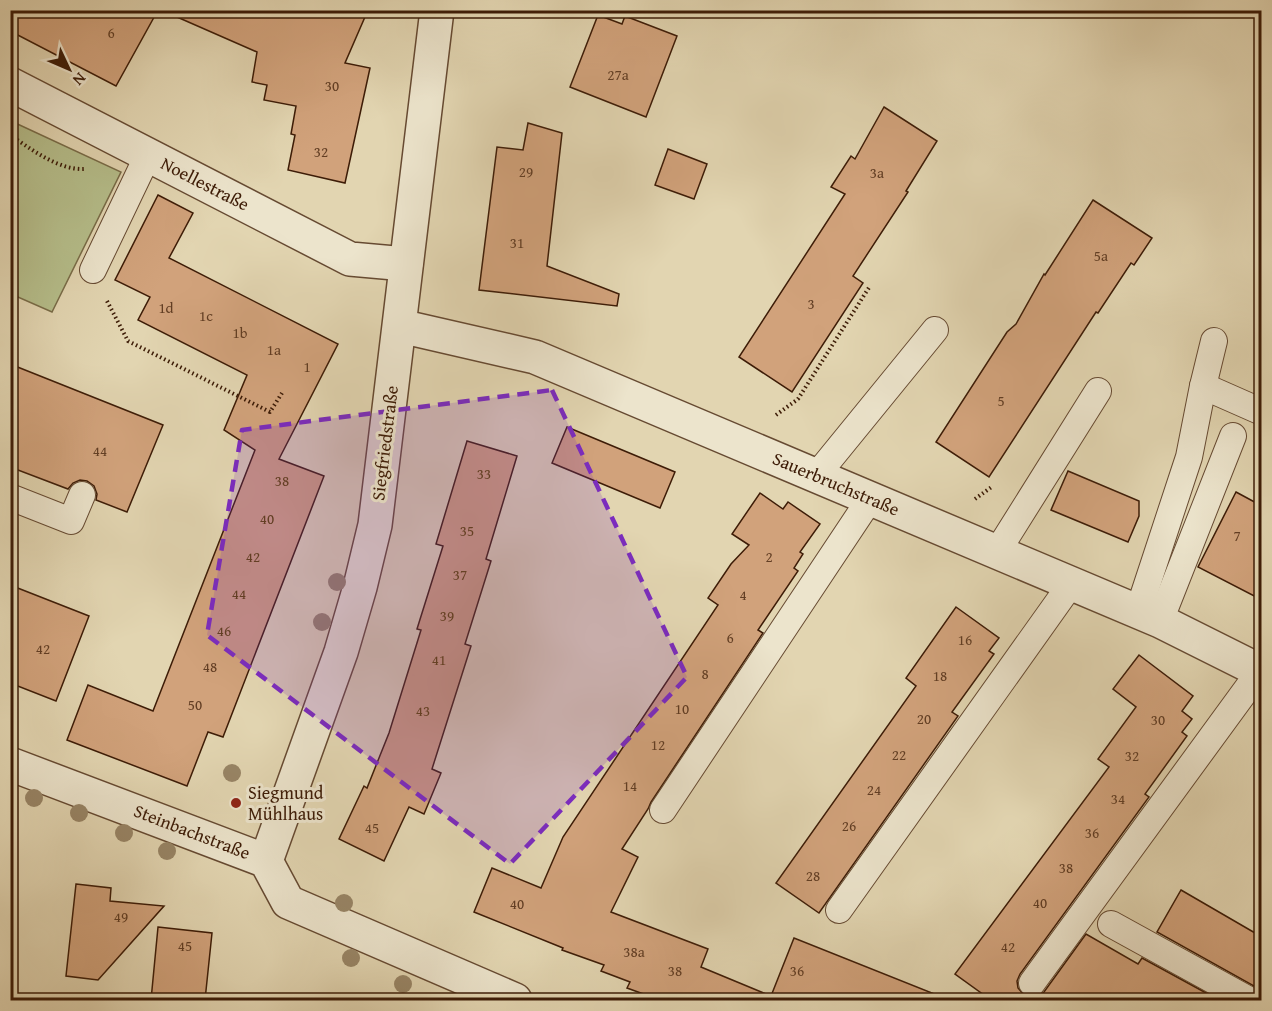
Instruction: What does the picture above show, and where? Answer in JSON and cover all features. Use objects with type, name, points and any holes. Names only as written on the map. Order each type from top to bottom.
[{"type":"street","name":"Siegfriedstraße","points":[[266,861],[341,652],[375,525],[437,10]]},
{"type":"street","name":"Noellestraße","points":[[10,84],[350,259],[406,264]]},
{"type":"street","name":"Sauerbruchstraße","points":[[400,326],[535,357],[1149,616],[1261,671]]},
{"type":"street","name":"Steinbachstraße","points":[[10,764],[266,861],[288,902],[480,993],[515,1000]]},
{"type":"lane","points":[[93,270],[148,155]]},
{"type":"lane","points":[[816,476],[935,330]]},
{"type":"lane","points":[[1149,616],[1189,457],[1214,341]]},
{"type":"lane","points":[[1203,386],[1262,412]]},
{"type":"lane","points":[[997,552],[1098,391]]},
{"type":"lane","points":[[1149,616],[1233,436]]},
{"type":"lane","points":[[10,478],[14,479],[10,487]]},
{"type":"lane","points":[[10,497],[71,521],[82,495]]},
{"type":"lane","points":[[663,810],[870,499]]},
{"type":"lane","points":[[839,910],[1071,584]]},
{"type":"lane","points":[[1032,983],[1261,671]]},
{"type":"lane","points":[[1111,924],[1249,1000]]},
{"type":"path","points":[[93,270],[128,341],[270,412],[282,393]]},
{"type":"path","points":[[751,448],[763,423],[798,399],[870,286]]},
{"type":"highlighted area","points":[[552,390],[687,677],[510,864],[207,635],[242,430]]},
{"type":"green space","points":[[11,121],[121,172],[52,312],[11,294]]},
{"type":"building","points":[[10,10],[158,10],[116,86],[10,31]]},
{"type":"building","points":[[161,10],[368,10],[345,63],[370,68],[345,183],[288,170],[295,135],[291,134],[296,106],[264,100],[267,85],[252,82],[257,52]]},
{"type":"building","points":[[598,15],[622,24],[625,16],[677,36],[646,117],[570,87]]},
{"type":"building","points":[[884,107],[937,141],[906,191],[908,192],[853,276],[863,283],[792,392],[739,357],[845,194],[831,187],[851,156],[855,159]]},
{"type":"building","points":[[528,123],[562,133],[547,266],[619,294],[617,306],[479,290],[497,147],[523,150]]},
{"type":"building","points":[[668,149],[707,164],[694,199],[655,185]]},
{"type":"building","points":[[158,195],[193,213],[169,258],[338,344],[279,459],[324,476],[223,737],[208,732],[187,786],[67,740],[88,685],[153,711],[255,450],[224,430],[247,375],[138,320],[150,297],[115,280]]},
{"type":"building","points":[[1093,200],[1152,238],[1134,265],[1131,263],[1098,313],[1096,312],[989,477],[936,442],[1007,332],[1016,324],[1044,274]]},
{"type":"building","points":[[10,364],[163,425],[127,512],[96,500],[97,494],[94,486],[87,481],[80,480],[68,489],[10,467]]},
{"type":"building","points":[[567,427],[675,472],[660,508],[552,463]]},
{"type":"building","points":[[467,441],[517,456],[486,559],[491,561],[465,644],[471,646],[432,769],[441,773],[424,814],[409,807],[384,861],[339,839],[364,786],[367,788],[389,733],[421,630],[417,629],[443,546],[436,544]]},
{"type":"building","points":[[1068,471],[1139,501],[1139,516],[1128,542],[1051,510]]},
{"type":"building","points":[[1236,492],[1262,506],[1262,600],[1198,567]]},
{"type":"building","points":[[760,493],[783,509],[788,502],[820,524],[800,552],[803,554],[794,568],[798,571],[758,630],[763,633],[622,849],[638,857],[611,912],[708,949],[701,967],[771,996],[794,938],[946,1000],[660,1000],[627,988],[630,982],[601,971],[604,965],[562,950],[563,948],[474,912],[492,868],[541,888],[563,837],[718,605],[708,598],[731,564],[749,545],[732,534]]},
{"type":"building","points":[[10,585],[89,616],[56,701],[10,683]]},
{"type":"building","points":[[956,607],[999,638],[989,651],[994,654],[952,712],[958,716],[819,913],[776,883],[916,686],[906,678]]},
{"type":"building","points":[[1139,655],[1193,696],[1182,711],[1192,719],[1182,732],[1187,736],[1145,794],[1149,797],[1020,974],[1017,981],[1018,988],[1024,995],[1031,998],[1039,996],[1086,934],[1138,964],[1142,958],[1219,1000],[991,1000],[955,974],[1109,767],[1098,759],[1136,707],[1113,689]]},
{"type":"building","points":[[76,884],[111,888],[110,901],[164,906],[98,980],[66,976]]},
{"type":"building","points":[[1181,890],[1262,937],[1262,992],[1157,932]]},
{"type":"building","points":[[158,927],[212,933],[205,1000],[151,1000]]},
{"type":"place","name":"Siegmund Mühlhaus","points":[[236,803]]}]
